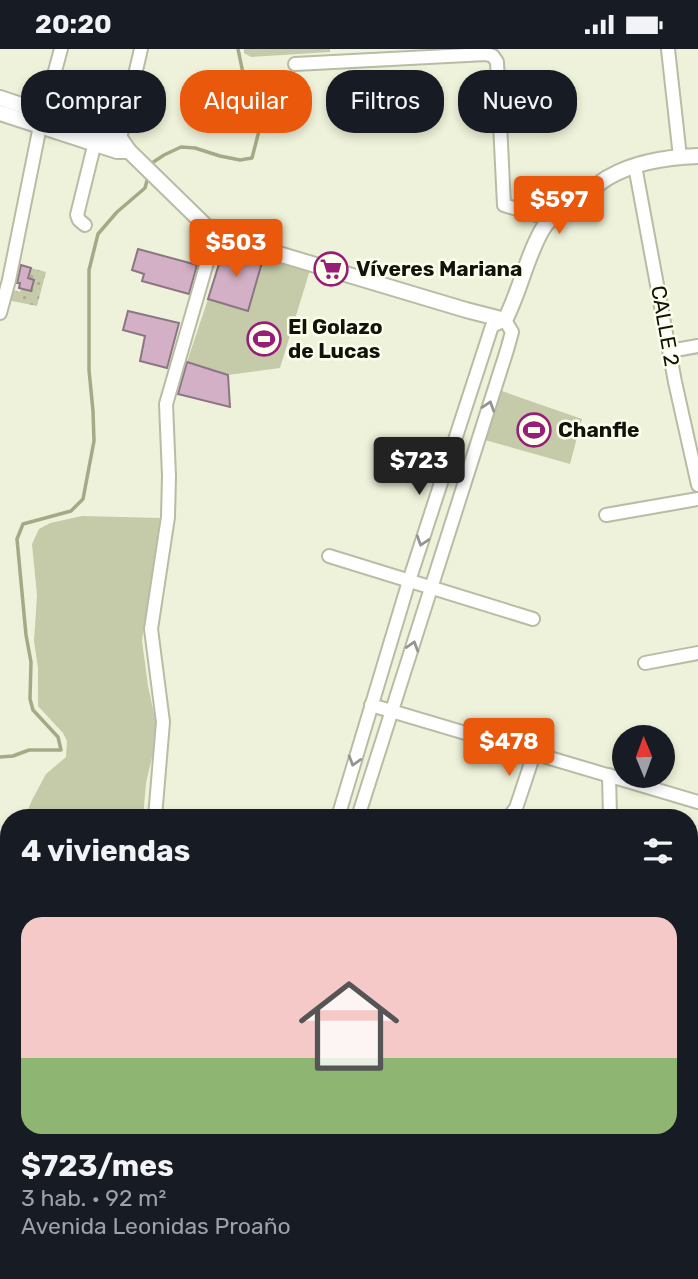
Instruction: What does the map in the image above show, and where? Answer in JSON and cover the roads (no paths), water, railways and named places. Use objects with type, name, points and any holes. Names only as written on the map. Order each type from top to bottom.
[{"type":"main road","points":[[0,98],[21,109]]},
{"type":"main road","points":[[0,113],[21,116]]},
{"type":"main road","points":[[83,133],[125,149],[159,178],[215,235],[505,320],[540,233],[549,219],[563,207],[606,178],[635,166],[698,156]]},
{"type":"street","points":[[55,70],[61,49]]},
{"type":"street","points":[[125,149],[141,49]]},
{"type":"street","points":[[668,49],[680,157]]},
{"type":"street","points":[[295,64],[485,54],[493,56],[497,62],[504,205],[549,219]]},
{"type":"street","points":[[0,313],[4,279],[39,133]]},
{"type":"street","points":[[85,225],[79,221],[77,215],[96,137]]},
{"type":"street","name":"CALLE 2","points":[[635,166],[698,485]]},
{"type":"street","points":[[156,809],[163,722],[151,629],[168,517],[166,404],[215,235]]},
{"type":"street","points":[[340,809],[409,581],[492,326],[505,320],[512,332],[361,809]]},
{"type":"street","points":[[670,351],[698,346]]},
{"type":"street","points":[[606,515],[698,499]]},
{"type":"street","points":[[330,556],[533,619]]},
{"type":"street","points":[[645,663],[698,653]]},
{"type":"street","points":[[371,705],[698,802]]},
{"type":"street","points":[[515,809],[534,754]]},
{"type":"street","points":[[608,775],[610,809]]},
{"type":"waterway","points":[[151,166],[164,155],[181,147],[240,160],[252,158],[261,123],[255,99],[244,78],[238,49]]},
{"type":"waterway","points":[[0,757],[29,750],[61,750],[58,737],[33,710],[30,699],[31,662],[17,539],[23,524],[71,511],[83,499],[94,441],[89,370],[89,270],[98,234],[117,212],[145,188],[148,177]]},
{"type":"place","name":"Víveres Mariana","points":[[331,269]]},
{"type":"place","name":"El Golazo de Lucas","points":[[264,339]]},
{"type":"place","name":"Chanfle","points":[[534,430]]}]
